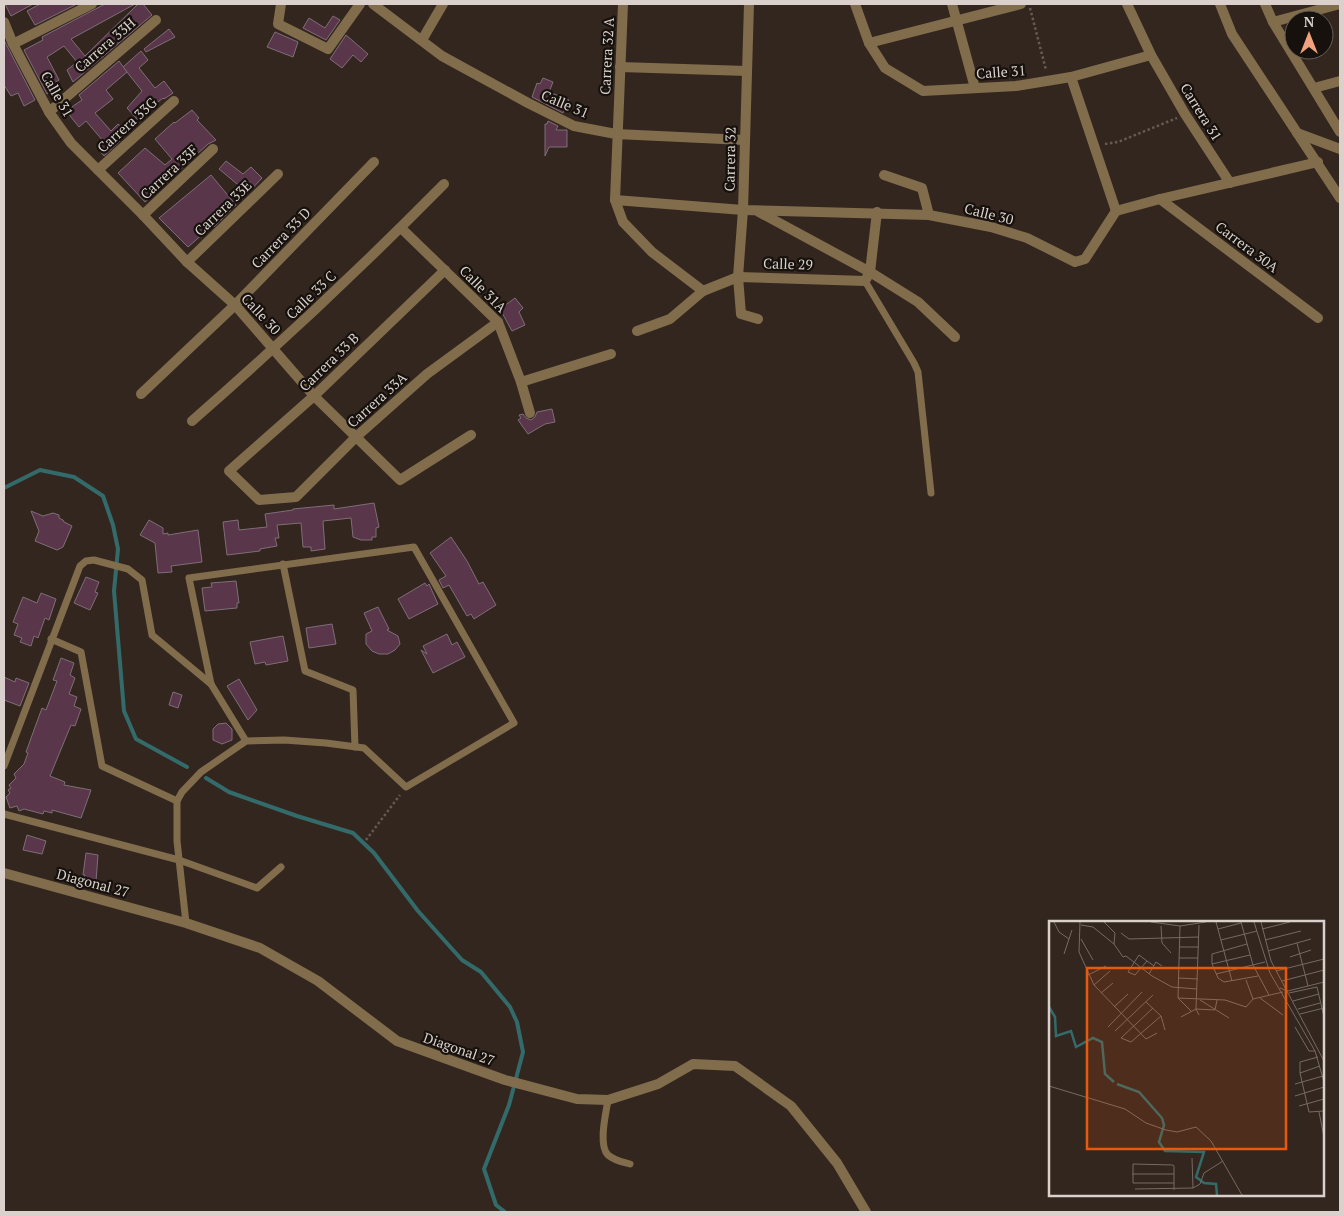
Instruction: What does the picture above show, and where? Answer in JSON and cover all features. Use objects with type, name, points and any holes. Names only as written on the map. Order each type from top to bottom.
[{"type":"street","points":[[13,44],[92,4]]},
{"type":"street","points":[[281,4],[278,24],[328,49],[360,4]]},
{"type":"street","name":"Calle 31","points":[[373,4],[442,56],[574,126],[616,134],[744,140]]},
{"type":"street","points":[[422,40],[443,4]]},
{"type":"street","name":"Carrera 32 A","points":[[615,200],[616,134],[623,4]]},
{"type":"street","name":"Carrera 32","points":[[749,4],[743,210],[738,277],[741,314],[758,319]]},
{"type":"street","name":"Calle 31","points":[[855,4],[869,43],[885,68],[923,90],[1016,86],[1071,78],[1151,55]]},
{"type":"street","points":[[952,4],[975,88]]},
{"type":"street","points":[[869,43],[1021,4]]},
{"type":"street","points":[[1127,4],[1151,55]]},
{"type":"street","points":[[1220,4],[1232,34],[1340,198]]},
{"type":"street","points":[[1264,4],[1340,132]]},
{"type":"street","points":[[1273,22],[1340,4]]},
{"type":"street","name":"Carrera 33H","points":[[49,112],[156,20]]},
{"type":"street","name":"Calle 31","points":[[4,22],[13,44],[49,112],[71,143],[98,170]]},
{"type":"street","name":"Carrera 31","points":[[1151,55],[1185,114],[1230,183]]},
{"type":"street","points":[[620,67],[747,71]]},
{"type":"street","points":[[1071,78],[1116,211],[1318,162]]},
{"type":"street","points":[[1314,88],[1340,81]]},
{"type":"street","name":"Carrera 33G","points":[[98,170],[174,101]]},
{"type":"street","points":[[1297,133],[1340,149]]},
{"type":"street","name":"Carrera 33F","points":[[143,215],[214,149]]},
{"type":"street","name":"Carrera 33 D","points":[[141,394],[235,305],[374,162]]},
{"type":"street","name":"Calle 30","points":[[98,170],[187,262],[235,305],[314,396],[400,480],[471,435]]},
{"type":"street","name":"Carrera 33E","points":[[187,262],[278,174]]},
{"type":"street","points":[[884,175],[922,188],[929,215]]},
{"type":"street","name":"Calle 33 C","points":[[192,421],[274,349],[401,228],[444,184]]},
{"type":"street","name":"Carrera 30A","points":[[1160,199],[1318,318]]},
{"type":"street","points":[[615,200],[623,222],[652,252],[703,290],[670,319],[637,331]]},
{"type":"street","name":"Calle 30","points":[[615,200],[756,211],[877,212],[929,215],[991,227],[1027,238],[1074,262],[1085,259],[1116,211]]},
{"type":"street","points":[[756,211],[868,276],[918,302],[955,337]]},
{"type":"street","points":[[868,276],[877,212]]},
{"type":"street","name":"Calle 31A","points":[[401,228],[498,322],[521,382],[530,413]]},
{"type":"street","name":"Carrera 33 B","points":[[229,471],[314,396],[445,270]]},
{"type":"street","name":"Calle 29","points":[[703,290],[738,277],[868,276]]},
{"type":"street","name":"Carrera 33A","points":[[229,471],[259,500],[296,497],[356,437],[427,374],[498,322]]},
{"type":"street","points":[[521,382],[611,354]]},
{"type":"street","name":"Diagonal 27","points":[[4,873],[186,923],[260,948],[318,981],[397,1042],[505,1080],[576,1099],[608,1100],[658,1084],[693,1064],[735,1066],[790,1106],[837,1163],[866,1212]]},
{"type":"lane","points":[[868,276],[918,372],[931,493]]},
{"type":"lane","points":[[186,923],[177,842],[178,801],[182,792],[200,772],[246,741],[284,740],[364,748],[406,788],[514,723],[414,547],[189,578],[211,684]]},
{"type":"lane","points":[[4,766],[80,566],[86,561],[94,560],[128,569],[142,580],[152,635],[211,684],[246,741]]},
{"type":"lane","points":[[283,564],[305,671],[353,690],[355,747]]},
{"type":"lane","points":[[51,639],[81,652],[102,766],[178,801]]},
{"type":"lane","points":[[4,814],[179,860],[257,888],[281,867]]},
{"type":"lane","points":[[608,1100],[603,1134],[607,1154],[618,1161],[630,1164]]},
{"type":"path","points":[[1029,4],[1049,81]]},
{"type":"path","points":[[1095,146],[1118,142],[1185,114]]},
{"type":"path","points":[[366,840],[406,788]]},
{"type":"building","points":[[5,4],[33,4],[11,16]]},
{"type":"building","points":[[40,4],[75,5],[35,25],[27,11]]},
{"type":"building","points":[[105,4],[135,4],[71,39],[85,56],[138,4],[143,4],[152,15],[73,82],[67,70],[77,62],[64,46],[47,57],[59,80],[53,84],[56,90],[47,94],[24,50],[43,40],[42,37]]},
{"type":"building","points":[[333,16],[340,20],[326,40],[303,28],[309,18],[325,28]]},
{"type":"building","points":[[169,29],[175,37],[146,52],[144,49]]},
{"type":"building","points":[[275,32],[298,42],[293,57],[267,47]]},
{"type":"building","points":[[346,35],[368,54],[361,62],[353,55],[342,68],[330,59]]},
{"type":"building","points":[[4,40],[35,100],[24,106],[18,93],[11,96],[4,85]]},
{"type":"building","points":[[141,51],[148,60],[139,68],[155,88],[164,81],[173,93],[150,108],[138,120],[127,108],[142,91],[123,67]]},
{"type":"building","points":[[119,61],[127,72],[106,90],[113,99],[95,113],[111,131],[118,124],[125,130],[117,138],[120,141],[104,156],[97,148],[104,142],[86,121],[79,127],[66,111],[82,100],[79,95]]},
{"type":"building","points":[[543,78],[553,82],[549,92],[569,100],[563,113],[532,97],[537,83],[540,84]]},
{"type":"building","points":[[192,110],[199,118],[197,120],[216,140],[208,144],[145,202],[118,173],[145,148],[165,165],[172,159],[155,139],[174,122]]},
{"type":"building","points":[[548,121],[558,126],[556,130],[567,130],[567,147],[549,147],[545,156],[545,124]]},
{"type":"building","points":[[226,161],[243,174],[251,167],[262,178],[248,193],[219,169]]},
{"type":"building","points":[[211,175],[236,205],[214,227],[213,225],[188,247],[159,218]]},
{"type":"building","points":[[515,298],[523,308],[519,312],[525,325],[512,331],[500,309]]},
{"type":"building","points":[[552,409],[555,422],[545,424],[528,434],[518,420],[521,418],[519,415],[523,414],[531,420],[537,412]]},
{"type":"building","points":[[374,503],[379,527],[376,528],[376,537],[372,537],[372,540],[361,540],[353,537],[351,518],[323,521],[325,549],[311,551],[311,547],[303,547],[301,523],[277,525],[279,538],[275,538],[277,546],[260,549],[260,551],[227,555],[223,522],[238,520],[239,530],[267,527],[265,514],[293,509],[334,505],[334,509]]},
{"type":"building","points":[[31,511],[43,516],[53,513],[59,515],[59,518],[72,526],[63,547],[57,550],[35,541],[39,531]]},
{"type":"building","points":[[149,520],[163,528],[163,534],[168,533],[168,535],[198,530],[202,562],[171,566],[172,572],[158,573],[155,543],[140,535]]},
{"type":"building","points":[[451,537],[479,584],[483,582],[496,605],[474,619],[471,614],[467,616],[449,585],[443,588],[439,580],[446,576],[430,553]]},
{"type":"building","points":[[86,577],[99,582],[95,592],[98,593],[90,610],[74,603]]},
{"type":"building","points":[[236,581],[239,603],[237,603],[237,608],[205,611],[202,588],[212,587],[211,583]]},
{"type":"building","points":[[425,583],[427,586],[429,584],[438,604],[409,619],[398,599]]},
{"type":"building","points":[[41,593],[56,599],[49,620],[45,618],[38,638],[34,636],[31,646],[20,642],[22,638],[14,635],[18,624],[13,622],[23,597],[37,603]]},
{"type":"building","points":[[378,607],[389,629],[387,630],[398,636],[400,644],[388,654],[379,654],[372,651],[366,644],[366,634],[372,631],[364,613]]},
{"type":"building","points":[[332,624],[336,644],[309,648],[306,628]]},
{"type":"building","points":[[447,634],[452,645],[457,642],[465,657],[433,673],[421,650],[427,654],[423,646]]},
{"type":"building","points":[[283,636],[288,661],[266,665],[265,662],[255,664],[250,642]]},
{"type":"building","points":[[61,658],[74,663],[70,675],[75,678],[69,694],[77,697],[74,706],[81,709],[75,726],[71,725],[50,776],[65,782],[64,785],[91,790],[81,818],[52,810],[52,813],[44,811],[43,814],[24,809],[19,811],[17,806],[10,808],[6,797],[10,793],[8,790],[11,788],[9,785],[16,778],[14,774],[24,764],[28,753],[26,752],[42,708],[46,710],[57,681],[53,680]]},
{"type":"building","points":[[4,677],[15,682],[16,678],[29,683],[20,706],[4,700]]},
{"type":"building","points":[[239,679],[257,710],[248,720],[227,686]]},
{"type":"building","points":[[173,692],[182,695],[178,708],[169,705]]},
{"type":"building","points":[[226,723],[232,729],[232,740],[222,744],[213,740],[213,729],[218,724]]},
{"type":"building","points":[[27,835],[46,841],[42,854],[23,850]]},
{"type":"building","points":[[86,853],[98,855],[96,881],[84,880]]},
{"type":"waterway","points":[[4,488],[40,470],[74,477],[103,496],[113,525],[118,549],[114,591],[124,711],[136,739],[187,767]]},
{"type":"waterway","points":[[206,778],[229,792],[353,833],[374,853],[418,911],[462,960],[481,972],[510,1007],[517,1022],[523,1052],[509,1105],[484,1169],[496,1205],[505,1212]]}]
